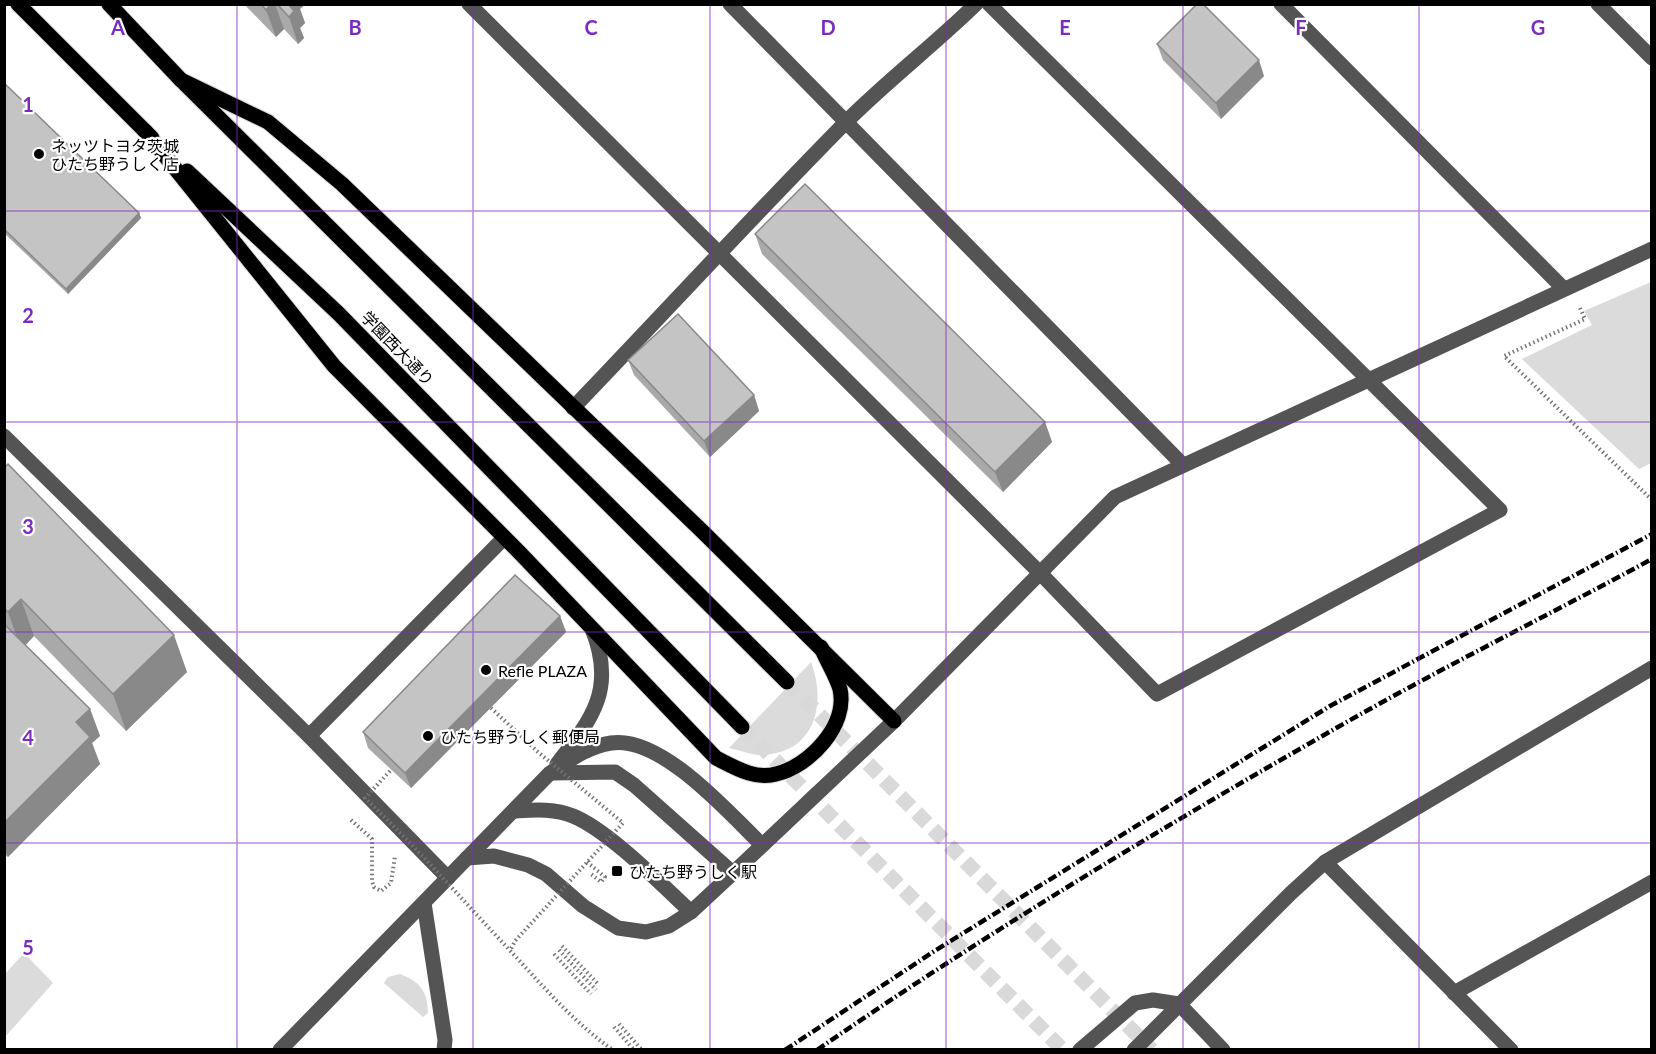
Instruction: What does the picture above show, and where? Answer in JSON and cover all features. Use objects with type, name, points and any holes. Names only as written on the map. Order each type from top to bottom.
[{"type":"main road","name":"学園西大通り","points":[[18,4],[145,132],[339,314],[742,727]]},
{"type":"main road","points":[[109,4],[181,80],[787,682]]},
{"type":"main road","points":[[181,80],[268,122],[342,184],[894,721]]},
{"type":"main road","points":[[145,132],[334,366],[592,628],[716,758],[745,773],[776,775],[807,759],[826,739],[838,714],[840,690],[820,647]]},
{"type":"street","points":[[469,4],[719,256],[1041,574],[1157,694],[1500,510],[989,4]]},
{"type":"street","points":[[730,4],[1183,465]]},
{"type":"street","points":[[573,408],[847,121],[895,74],[938,42],[976,4]]},
{"type":"street","points":[[1281,4],[1563,288]]},
{"type":"street","points":[[1598,4],[1652,58]]},
{"type":"street","points":[[467,858],[494,856],[528,865],[546,874],[604,921],[633,932],[657,931],[691,912],[894,721],[1041,574],[1114,497],[1369,381],[1563,288],[1652,249]]},
{"type":"street","points":[[4,458],[10,441],[309,736],[448,878]]},
{"type":"street","points":[[309,736],[504,538]]},
{"type":"street","points":[[280,1050],[514,811],[550,773],[580,735],[597,704],[603,674],[602,653],[592,628]]},
{"type":"street","points":[[1134,1050],[1325,862],[1652,668]]},
{"type":"street","points":[[550,773],[587,749],[613,742],[650,750],[673,763],[762,845]]},
{"type":"street","points":[[550,773],[615,772],[634,784],[733,873]]},
{"type":"street","points":[[514,811],[544,809],[573,815],[604,836],[691,912]]},
{"type":"street","points":[[1325,862],[1511,1050]]},
{"type":"street","points":[[1454,993],[1652,882]]},
{"type":"street","points":[[423,903],[445,1040],[444,1050]]},
{"type":"street","points":[[1080,1050],[1135,1003],[1153,1000],[1179,1004],[1223,1050]]},
{"type":"path","points":[[1580,308],[1585,319],[1504,356],[1652,500]]},
{"type":"path","points":[[491,708],[538,752],[623,823],[515,941],[510,951]]},
{"type":"path","points":[[390,771],[365,798],[399,831],[587,1031],[613,1050]]},
{"type":"path","points":[[351,820],[372,839],[372,881],[374,887],[381,891],[391,883],[396,852]]},
{"type":"path","points":[[397,841],[399,831]]},
{"type":"path","points":[[587,862],[605,878],[601,882],[591,874]]},
{"type":"path","points":[[554,954],[593,992],[561,948],[599,985]]},
{"type":"path","points":[[634,1050],[616,1026],[642,1050]]},
{"type":"shaded area","points":[[1651,282],[1651,463],[1639,469],[1522,359],[1592,325],[1584,311]]},
{"type":"shaded area","points":[[811,662],[818,694],[812,724],[805,736],[794,746],[779,752],[761,755],[729,748]]},
{"type":"shaded area","points":[[24,953],[53,983],[5,1037],[5,974]]},
{"type":"shaded area","points":[[400,974],[413,980],[424,993],[428,1013],[423,1017],[384,983],[388,977]]},
{"type":"building","points":[[261,4],[271,4],[266,10]]},
{"type":"building","points":[[277,4],[288,4],[294,11],[289,17]]},
{"type":"building","points":[[1197,4],[1203,4],[1259,60],[1216,103],[1157,44]]},
{"type":"building","name":"ネッツトヨタ茨城 ひたち野うしく店","points":[[4,83],[139,213],[66,289],[4,229]]},
{"type":"building","points":[[805,184],[1045,422],[995,472],[755,234]]},
{"type":"building","points":[[678,314],[754,395],[704,441],[628,360]]},
{"type":"building","points":[[8,464],[174,635],[113,694],[21,599],[8,612],[4,608],[4,468]]},
{"type":"building","name":"Refle PLAZA","points":[[515,575],[560,616],[405,773],[363,732]]},
{"type":"building","points":[[4,624],[90,709],[76,722],[90,737],[4,823]]},
{"type":"tunnel","points":[[787,682],[1152,1050]]},
{"type":"tunnel","points":[[742,727],[1063,1050]]},
{"type":"railway","points":[[785,1050],[936,950],[1330,706],[1652,534]]},
{"type":"railway","points":[[817,1050],[1009,923],[1272,765],[1377,705],[1652,559]]},
{"type":"place","name":"ネッツトヨタ茨城 ひたち野うしく店","points":[[39,154]]},
{"type":"place","name":"Refle PLAZA","points":[[486,670]]},
{"type":"place","name":"ひたち野うしく郵便局","points":[[428,736]]},
{"type":"place","name":"ひたち野うしく駅","points":[[617,871]]}]
